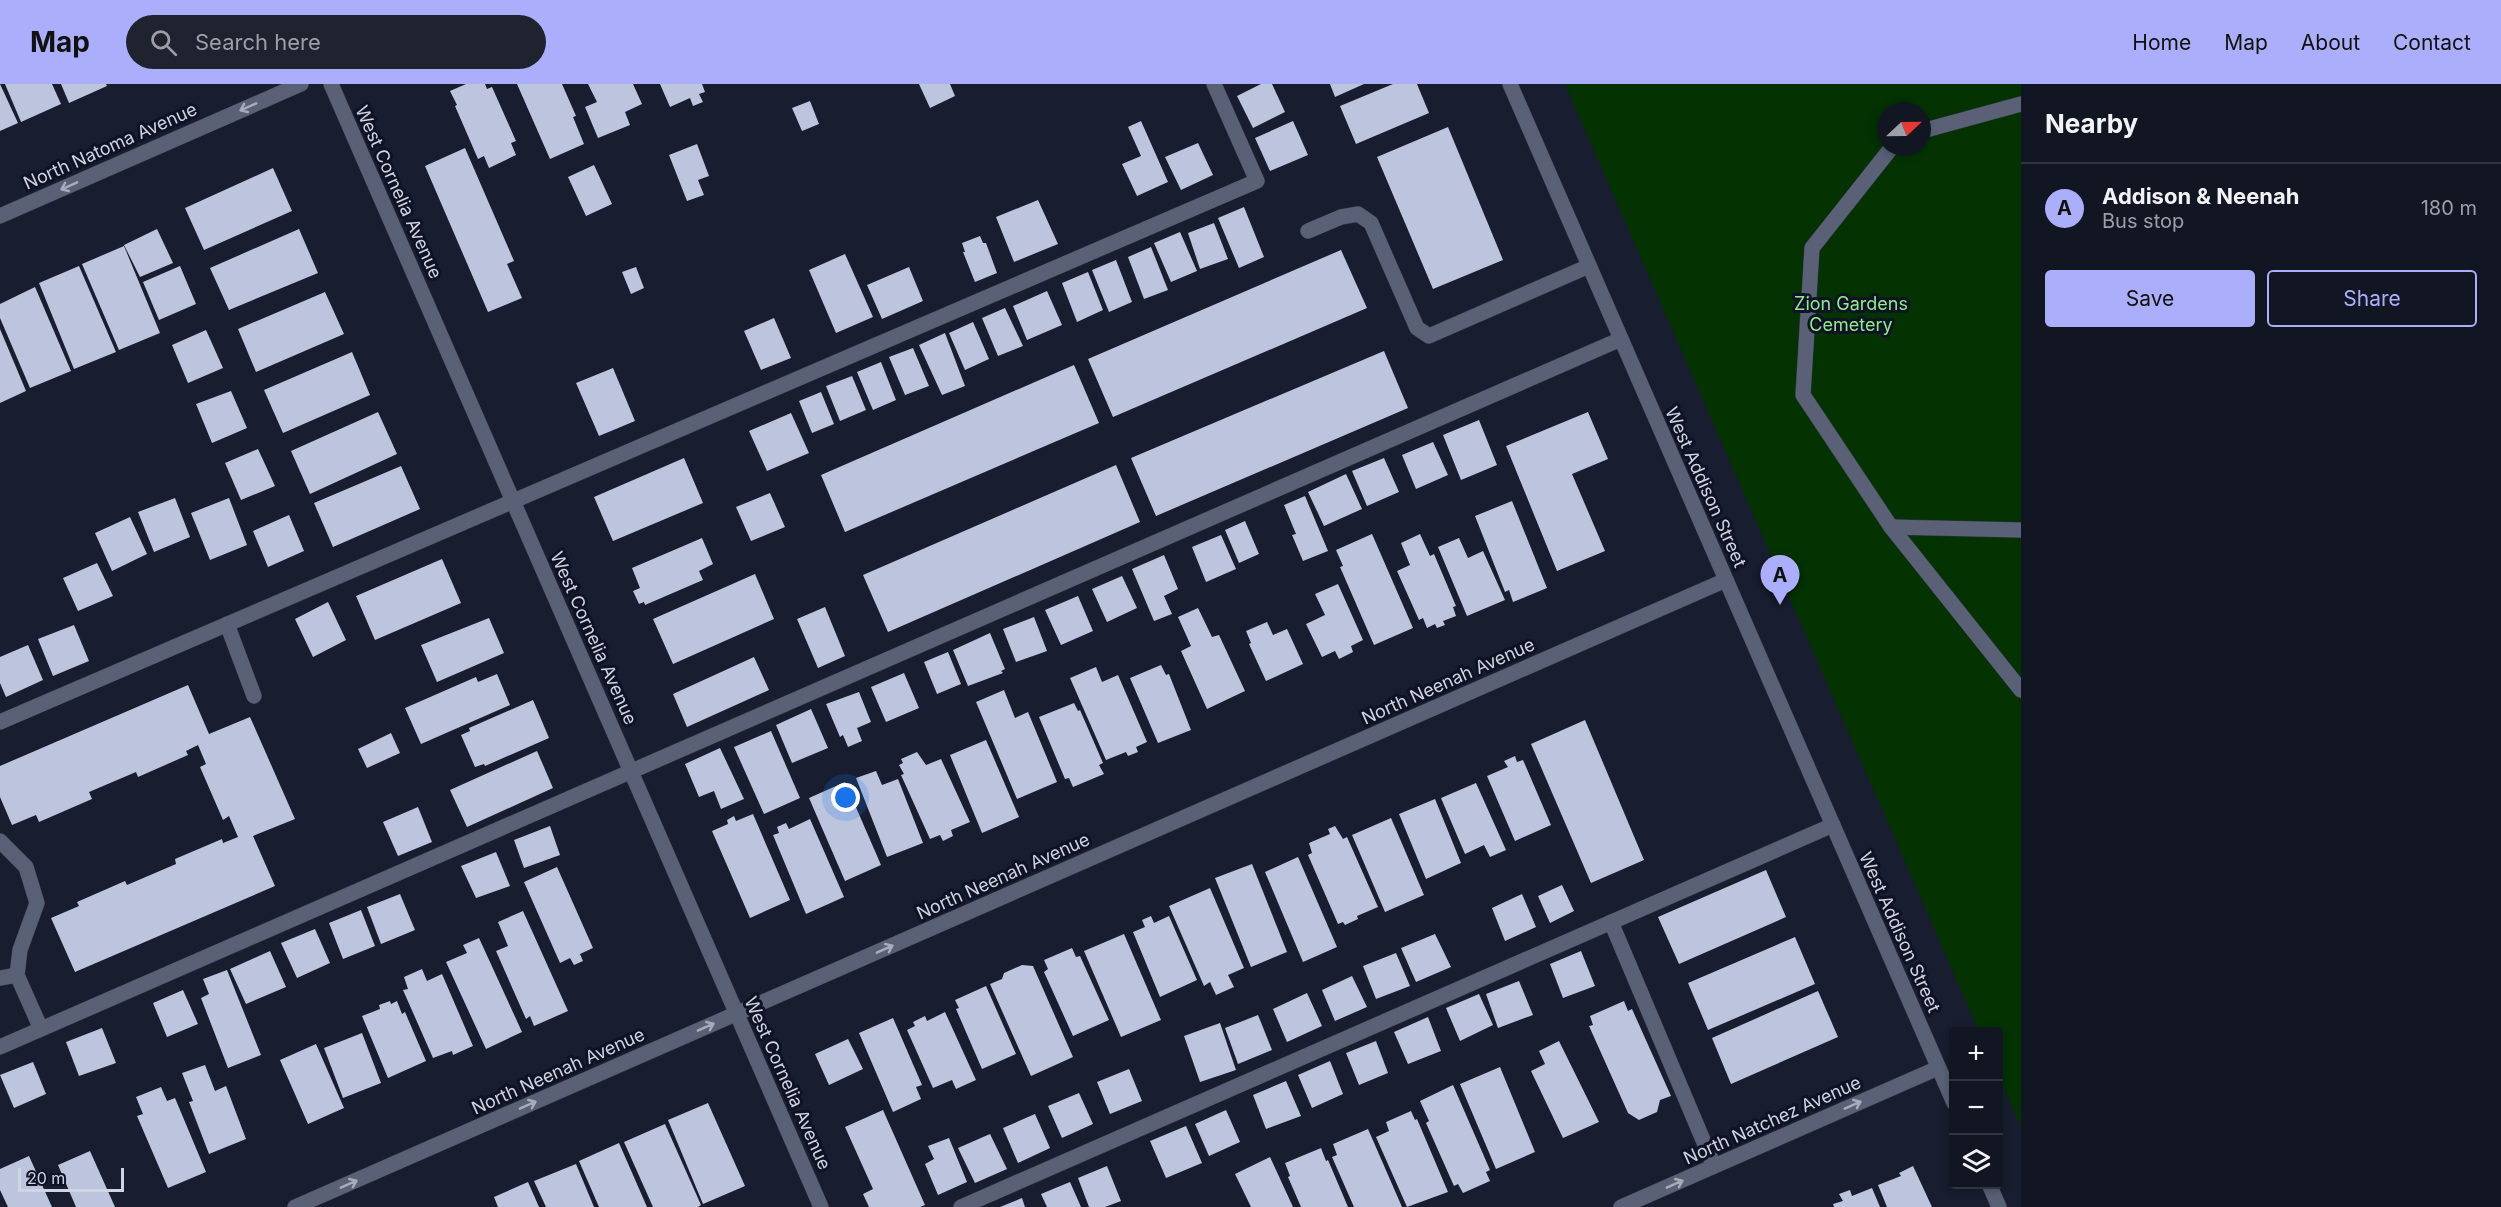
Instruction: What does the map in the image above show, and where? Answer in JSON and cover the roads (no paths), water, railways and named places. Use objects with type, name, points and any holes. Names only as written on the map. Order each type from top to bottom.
[{"type":"street","name":"North Natoma Avenue","points":[[0,216],[301,84]]},
{"type":"street","name":"West Cornelia Avenue","points":[[331,84],[821,1207]]},
{"type":"street","points":[[0,722],[1257,181],[1214,84]]},
{"type":"street","name":"West Addison Street","points":[[1510,84],[1949,1094]]},
{"type":"street","points":[[1931,129],[2021,104]]},
{"type":"street","points":[[1885,156],[1812,249],[1803,395],[1891,527],[2021,690]]},
{"type":"street","points":[[1308,231],[1341,217],[1358,214],[1371,223],[1417,328],[1429,336],[1589,266]]},
{"type":"street","points":[[0,1047],[1621,339]]},
{"type":"street","points":[[1891,527],[2021,530]]},
{"type":"street","name":"North Neenah Avenue","points":[[296,1207],[1726,580]]},
{"type":"street","points":[[227,624],[254,696]]},
{"type":"street","points":[[961,1207],[1833,825]]},
{"type":"street","points":[[0,841],[26,867],[38,903],[20,950],[17,975],[41,1029]]},
{"type":"street","points":[[1611,922],[1714,1166]]},
{"type":"street","points":[[0,978],[17,975]]},
{"type":"street","name":"North Natchez Avenue","points":[[1621,1207],[1938,1068]]},
{"type":"street","points":[[1991,1189],[1999,1207]]},
{"type":"place","name":"Addison & Neenah","points":[[1780,605]]},
{"type":"park label","name":"Zion Gardens Cemetery","points":[[1851,313]]}]
